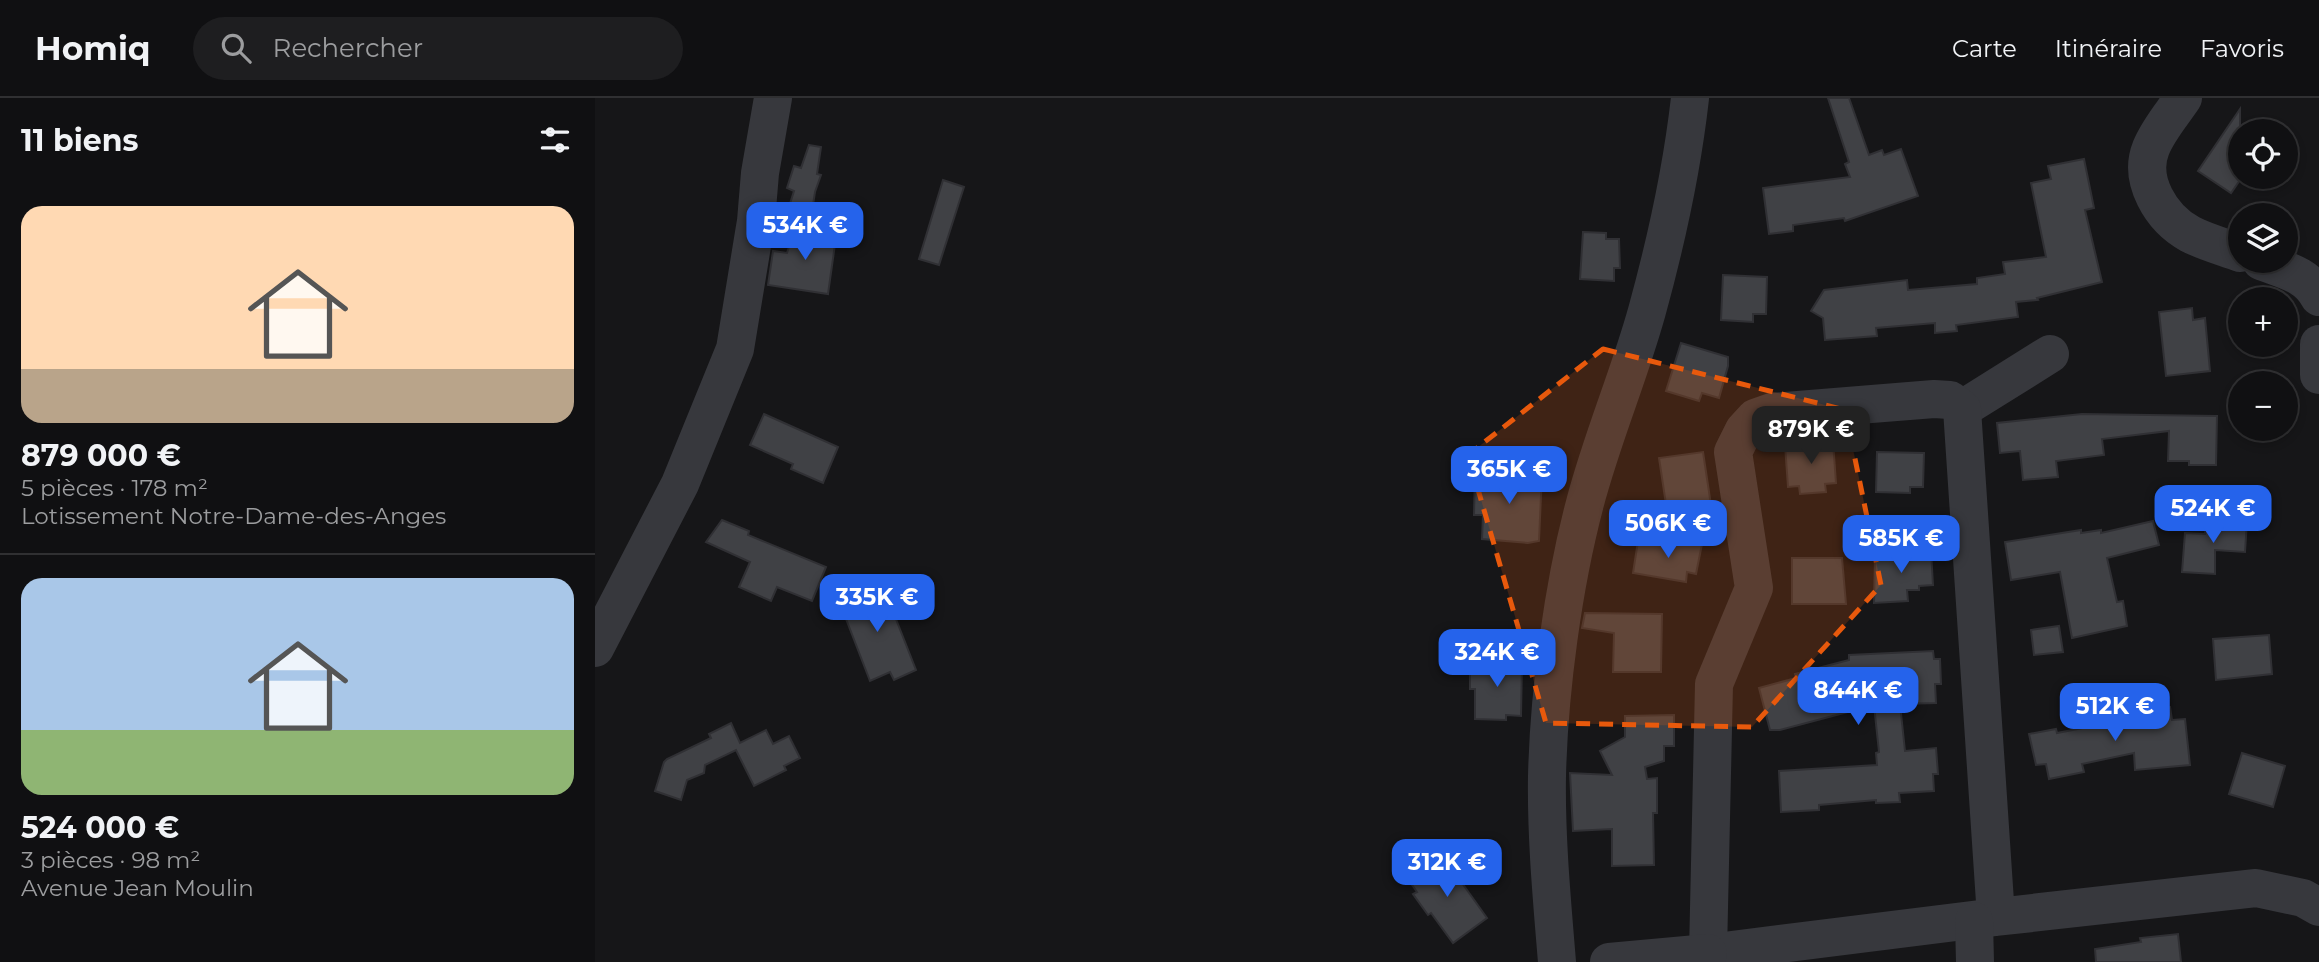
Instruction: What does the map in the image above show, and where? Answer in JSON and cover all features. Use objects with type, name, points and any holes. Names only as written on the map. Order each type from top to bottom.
[{"type":"street","points":[[595,648],[680,484],[735,349],[756,221],[759,173],[773,98]]},
{"type":"street","points":[[1557,962],[1547,776],[1554,680],[1565,600],[1584,504],[1647,313],[1667,227],[1690,98]]},
{"type":"street","points":[[2183,98],[2150,149],[2148,177],[2151,191],[2163,212],[2189,233],[2228,248]]},
{"type":"street","points":[[2294,273],[2313,285],[2319,298]]},
{"type":"street","points":[[2319,344],[2319,375]]},
{"type":"street","points":[[1962,409],[2050,354]]},
{"type":"street","points":[[1707,958],[1714,684],[1754,588],[1733,452],[1744,430],[1755,418],[1772,412],[1934,399],[1950,400],[1962,409]]},
{"type":"street","points":[[1962,409],[1985,919],[1975,962]]},
{"type":"street","points":[[1609,962],[1707,958],[1985,919],[2256,888],[2303,898],[2319,907]]},
{"type":"highlighted area","points":[[1603,349],[1845,410],[1881,585],[1752,727],[1546,723],[1468,455]]},
{"type":"building","points":[[1828,98],[1849,98],[1869,155],[1882,150],[1884,155],[1901,149],[1918,196],[1845,221],[1844,218],[1793,225],[1793,231],[1769,234],[1763,188],[1850,177],[1845,164],[1849,162]]},
{"type":"building","points":[[2240,109],[2240,119],[2233,119]]},
{"type":"building","points":[[2228,127],[2228,189],[2234,189],[2231,193],[2198,171]]},
{"type":"building","points":[[809,145],[821,147],[817,174],[821,175],[811,218],[788,210],[794,191],[787,188],[794,166],[801,168]]},
{"type":"building","points":[[2084,159],[2094,208],[2085,210],[2102,282],[2037,298],[2038,300],[2016,302],[2018,317],[1956,325],[1957,331],[1935,333],[1935,323],[1876,328],[1877,336],[1825,340],[1823,318],[1811,311],[1824,290],[1907,280],[1908,290],[1977,284],[1977,278],[2005,274],[2003,262],[2046,257],[2031,183],[2051,179],[2048,166]]},
{"type":"building","points":[[943,180],[964,187],[939,265],[919,259]]},
{"type":"building","points":[[796,225],[836,237],[828,294],[768,285],[773,251],[787,253]]},
{"type":"building","points":[[1583,232],[1606,233],[1606,239],[1619,239],[1620,268],[1614,268],[1614,281],[1580,279]]},
{"type":"building","points":[[1723,275],[1767,277],[1766,314],[1753,314],[1753,322],[1721,320]]},
{"type":"building","points":[[2192,308],[2193,320],[2205,318],[2210,371],[2166,376],[2159,312]]},
{"type":"building","points":[[1681,343],[1728,357],[1719,398],[1702,393],[1699,401],[1666,391]]},
{"type":"building","points":[[764,414],[838,447],[823,483],[791,469],[793,464],[750,445]]},
{"type":"building","points":[[2082,414],[2217,416],[2216,465],[2189,465],[2189,461],[2168,461],[2169,431],[2102,439],[2104,455],[2056,461],[2058,477],[2023,480],[2020,451],[2000,453],[1997,423]]},
{"type":"building","points":[[1833,441],[1836,483],[1825,484],[1826,492],[1800,494],[1799,486],[1788,487],[1785,445]]},
{"type":"building","points":[[1703,452],[1711,505],[1667,511],[1659,458]]},
{"type":"building","points":[[1877,452],[1924,453],[1923,487],[1910,487],[1910,493],[1876,492]]},
{"type":"building","points":[[1475,472],[1542,473],[1539,541],[1528,543],[1482,539],[1483,515],[1474,515]]},
{"type":"building","points":[[2206,519],[2247,521],[2245,552],[2215,550],[2215,574],[2182,572],[2185,533],[2205,534]]},
{"type":"building","points":[[722,520],[749,531],[748,535],[826,567],[812,601],[777,587],[771,601],[739,587],[750,562],[706,542]]},
{"type":"building","points":[[2153,521],[2159,545],[2107,558],[2117,602],[2123,601],[2127,626],[2072,638],[2060,572],[2011,580],[2005,542],[2081,530],[2081,533],[2101,530],[2101,533]]},
{"type":"building","points":[[1671,538],[1702,544],[1696,574],[1687,572],[1686,582],[1633,573],[1638,541],[1672,547]]},
{"type":"building","points":[[1931,551],[1933,585],[1919,586],[1919,590],[1907,590],[1908,601],[1874,603],[1875,558],[1879,558],[1879,555]]},
{"type":"building","points":[[1792,558],[1842,558],[1846,604],[1792,604]]},
{"type":"building","points":[[870,585],[890,604],[916,670],[894,680],[890,672],[870,681],[838,598]]},
{"type":"building","points":[[1585,613],[1662,614],[1661,672],[1613,672],[1614,633],[1582,628]]},
{"type":"building","points":[[2059,626],[2063,652],[2034,655],[2031,630]]},
{"type":"building","points":[[2269,635],[2272,674],[2216,680],[2213,639]]},
{"type":"building","points":[[1933,651],[1934,659],[1940,659],[1941,684],[1935,684],[1936,703],[1900,704],[1905,751],[1936,748],[1938,774],[1933,774],[1934,791],[1899,793],[1900,802],[1876,803],[1876,800],[1819,805],[1819,810],[1781,812],[1779,771],[1877,765],[1876,753],[1879,752],[1874,705],[1780,730],[1770,730],[1759,688],[1796,678],[1795,674],[1849,660],[1849,655]]},
{"type":"building","points":[[1470,661],[1522,662],[1521,716],[1506,715],[1506,720],[1475,719],[1475,689],[1470,689]]},
{"type":"building","points":[[2170,707],[2172,720],[2185,719],[2190,765],[2135,770],[2134,753],[2082,764],[2084,772],[2049,779],[2046,764],[2036,765],[2029,734],[2056,729],[2057,733],[2098,725],[2097,715]]},
{"type":"building","points":[[1674,715],[1674,746],[1664,746],[1664,761],[1645,767],[1647,779],[1657,778],[1657,813],[1653,813],[1654,865],[1612,866],[1612,829],[1573,831],[1570,773],[1612,775],[1600,751],[1625,737],[1625,716]]},
{"type":"building","points":[[731,723],[740,743],[766,730],[773,744],[789,736],[800,758],[784,766],[786,770],[754,786],[736,750],[705,765],[704,773],[687,780],[681,800],[655,791],[667,759],[711,738],[709,734]]},
{"type":"building","points":[[2242,753],[2285,766],[2273,807],[2229,794]]},
{"type":"building","points":[[1442,855],[1487,918],[1453,943],[1413,894],[1417,892],[1408,879]]},
{"type":"building","points":[[2178,934],[2181,962],[2096,962],[2095,949],[2141,942],[2140,938]]}]
